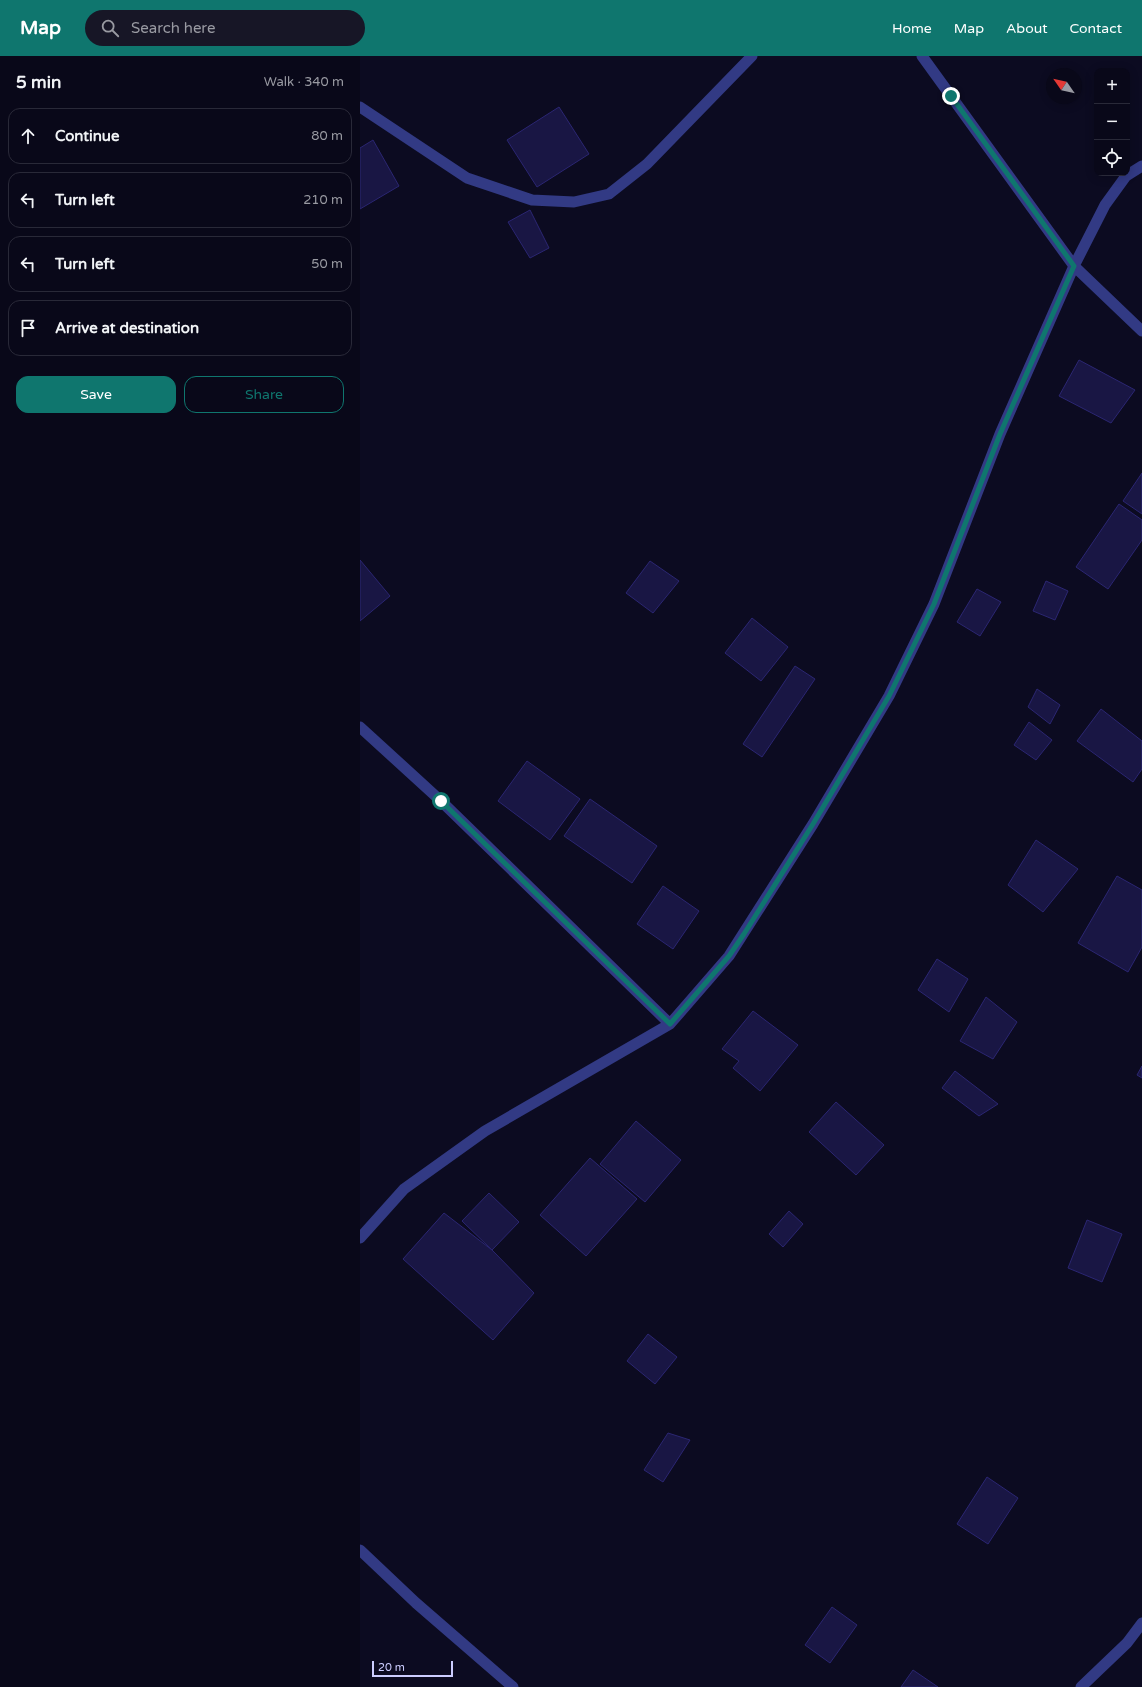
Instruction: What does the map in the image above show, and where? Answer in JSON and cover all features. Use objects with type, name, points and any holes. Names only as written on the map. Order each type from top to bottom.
[{"type":"street","points":[[360,107],[467,178],[532,200],[574,202],[609,194],[647,164],[752,56]]},
{"type":"street","points":[[922,56],[1074,266],[1142,331]]},
{"type":"street","points":[[360,1238],[404,1189],[485,1131],[670,1024],[729,956],[813,824],[889,696],[934,604],[1000,434],[1074,266],[1105,205],[1126,176],[1142,166]]},
{"type":"street","points":[[360,727],[441,801],[670,1024]]},
{"type":"street","points":[[360,1550],[416,1603],[513,1687]]},
{"type":"street","points":[[1080,1687],[1127,1643],[1142,1623]]},
{"type":"building","points":[[559,107],[589,154],[537,187],[507,140]]},
{"type":"building","points":[[373,140],[399,186],[360,209],[360,148]]},
{"type":"building","points":[[530,210],[549,248],[530,258],[508,222]]},
{"type":"building","points":[[1079,360],[1135,390],[1111,423],[1059,396]]},
{"type":"building","points":[[1142,473],[1142,514],[1123,501]]},
{"type":"building","points":[[1119,504],[1142,520],[1142,540],[1108,589],[1076,567]]},
{"type":"building","points":[[360,560],[390,596],[360,621]]},
{"type":"building","points":[[650,561],[679,581],[653,613],[626,593]]},
{"type":"building","points":[[1046,581],[1068,591],[1055,620],[1033,611]]},
{"type":"building","points":[[977,589],[1001,602],[980,636],[957,622]]},
{"type":"building","points":[[752,618],[788,647],[761,681],[725,653]]},
{"type":"building","points":[[795,666],[815,679],[762,757],[743,744]]},
{"type":"building","points":[[1037,689],[1060,705],[1050,724],[1028,707]]},
{"type":"building","points":[[1101,709],[1142,741],[1142,769],[1133,782],[1077,741]]},
{"type":"building","points":[[1029,722],[1052,740],[1036,760],[1014,745]]},
{"type":"building","points":[[527,761],[580,799],[550,840],[498,801]]},
{"type":"building","points":[[590,799],[657,846],[632,883],[564,836]]},
{"type":"building","points":[[1036,840],[1078,869],[1043,912],[1008,885]]},
{"type":"building","points":[[1117,876],[1142,890],[1142,947],[1128,972],[1078,943]]},
{"type":"building","points":[[663,886],[699,911],[673,949],[637,924]]},
{"type":"building","points":[[937,959],[968,979],[949,1012],[918,990]]},
{"type":"building","points":[[986,997],[1017,1022],[993,1059],[960,1041]]},
{"type":"building","points":[[753,1011],[798,1045],[760,1091],[733,1068],[739,1061],[722,1049]]},
{"type":"building","points":[[1142,1066],[1142,1078],[1137,1075]]},
{"type":"building","points":[[955,1071],[998,1104],[979,1116],[942,1088]]},
{"type":"building","points":[[836,1102],[884,1145],[856,1175],[809,1132]]},
{"type":"building","points":[[636,1121],[681,1160],[645,1202],[600,1164]]},
{"type":"building","points":[[590,1158],[637,1199],[586,1256],[540,1215]]},
{"type":"building","points":[[489,1193],[519,1222],[492,1250],[462,1221]]},
{"type":"building","points":[[789,1211],[803,1224],[783,1247],[769,1234]]},
{"type":"building","points":[[444,1213],[492,1250],[534,1293],[493,1340],[403,1259]]},
{"type":"building","points":[[1087,1220],[1122,1234],[1102,1282],[1068,1268]]},
{"type":"building","points":[[648,1334],[677,1357],[655,1384],[627,1361]]},
{"type":"building","points":[[668,1433],[690,1440],[663,1482],[644,1470]]},
{"type":"building","points":[[987,1477],[1018,1498],[988,1544],[957,1524]]},
{"type":"building","points":[[832,1607],[857,1625],[830,1663],[805,1645]]},
{"type":"building","points":[[913,1670],[938,1687],[901,1687]]},
{"type":"route","points":[[441,801],[670,1024],[729,956],[813,824],[889,696],[934,604],[1000,434],[1074,266],[951,96]]}]
